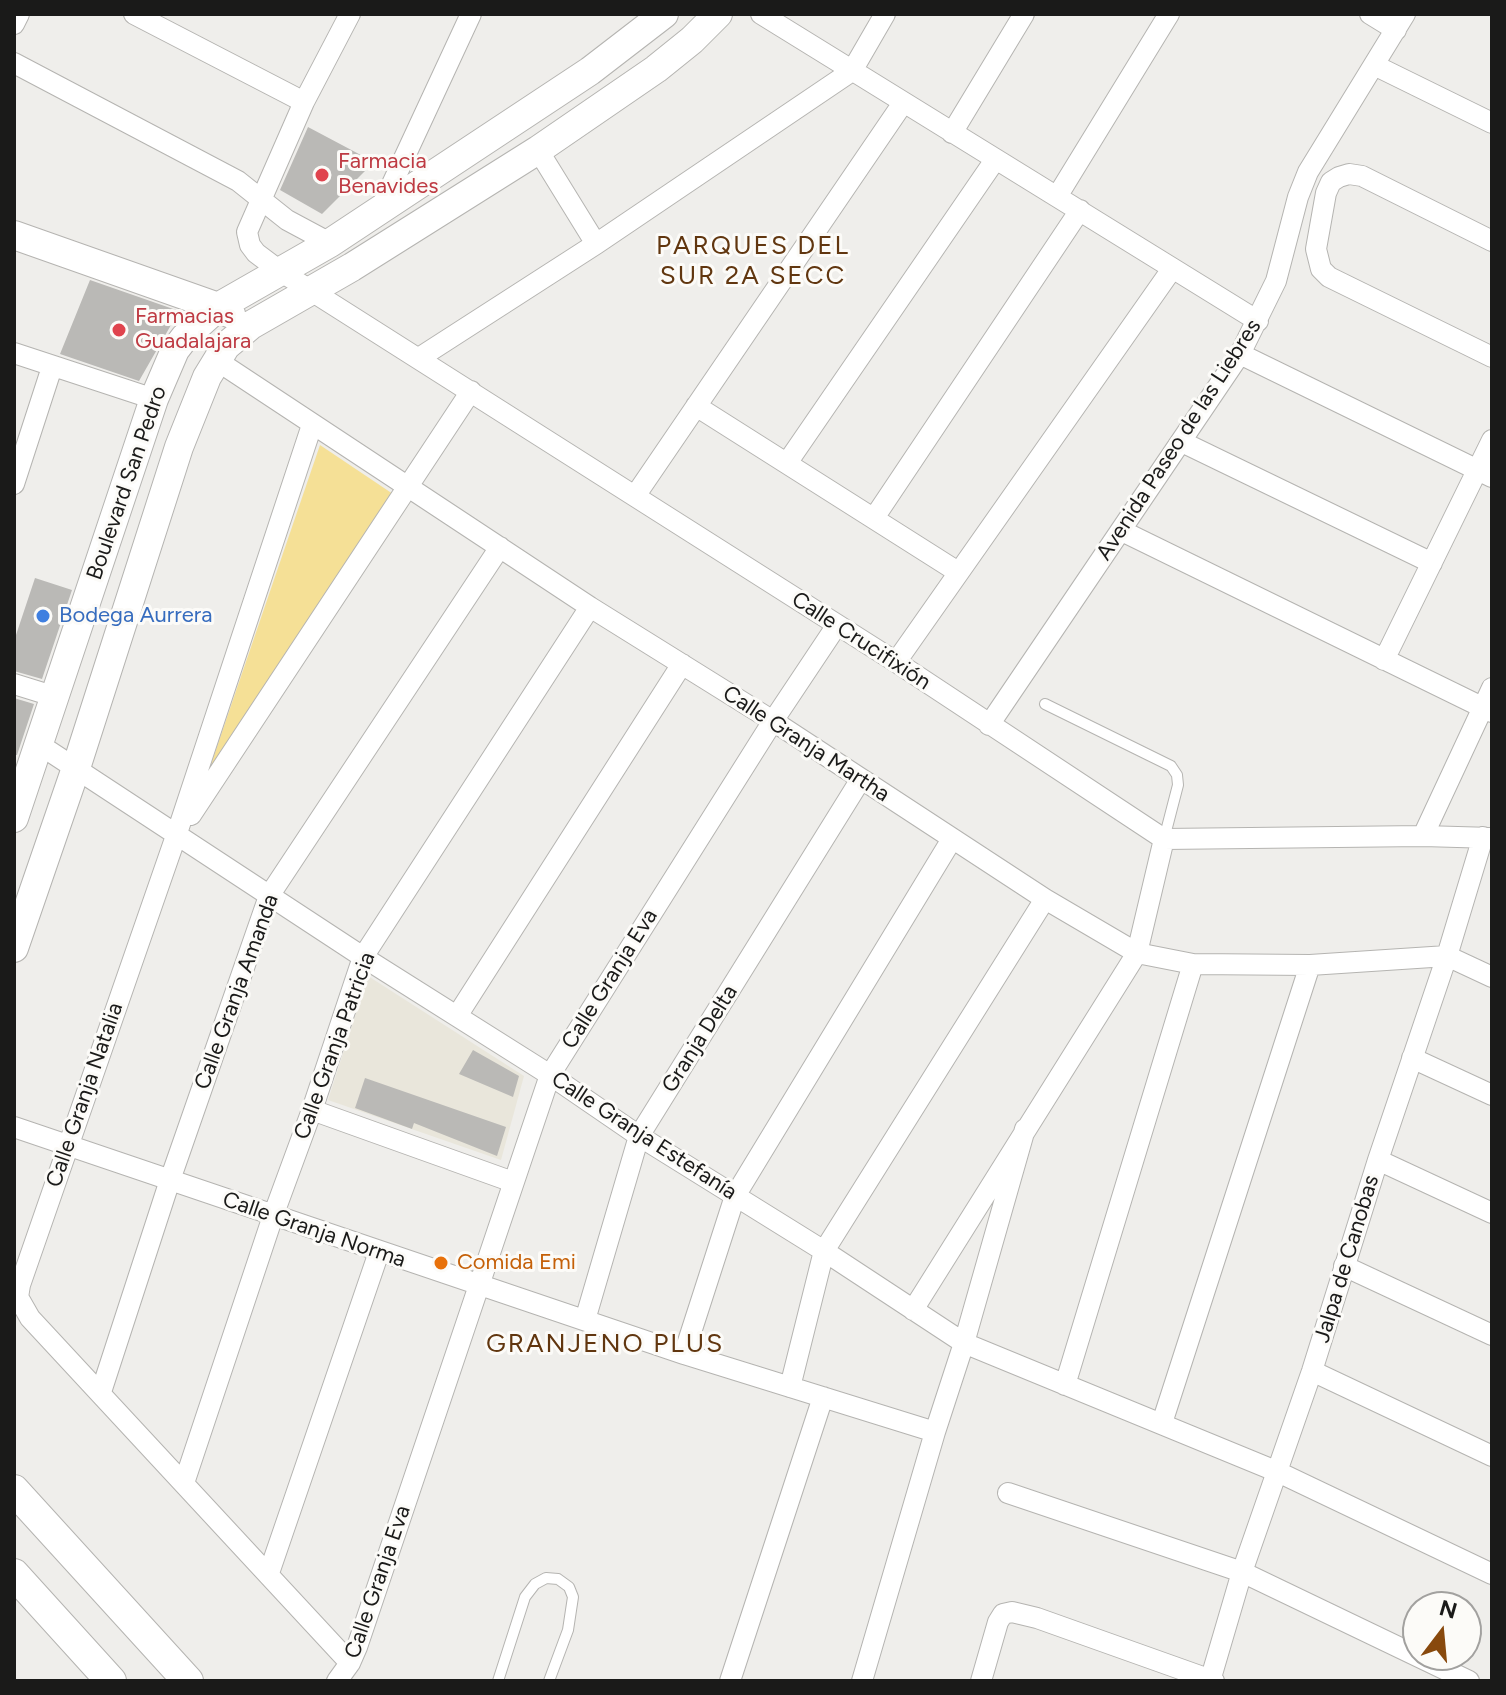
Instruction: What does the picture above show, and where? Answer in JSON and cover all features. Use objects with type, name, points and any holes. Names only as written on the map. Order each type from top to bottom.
[{"type":"main road","points":[[14,1490],[188,1681]]},
{"type":"main road","points":[[14,1574],[111,1681]]},
{"type":"street","points":[[14,24],[19,14]]},
{"type":"street","points":[[134,14],[304,102]]},
{"type":"street","points":[[260,196],[350,14]]},
{"type":"street","points":[[380,211],[471,14]]},
{"type":"street","name":"Boulevard San Pedro","points":[[14,818],[154,399],[175,350],[200,321],[218,307],[380,211],[590,71],[664,14]]},
{"type":"street","points":[[596,244],[538,150],[656,69],[718,14]]},
{"type":"street","points":[[761,14],[1258,321]]},
{"type":"street","points":[[419,358],[596,244],[852,71],[885,14]]},
{"type":"street","points":[[952,133],[1024,14]]},
{"type":"street","points":[[1058,195],[1169,14]]},
{"type":"street","points":[[1370,14],[1401,22]]},
{"type":"street","name":"Avenida Paseo de las Liebres","points":[[989,725],[1240,354],[1280,270],[1298,197],[1308,172],[1401,22]]},
{"type":"street","points":[[14,63],[238,181],[287,220],[330,243]]},
{"type":"street","points":[[1374,65],[1492,123]]},
{"type":"street","points":[[635,496],[903,103]]},
{"type":"street","name":"Boulevard San Pedro","points":[[14,948],[76,768],[179,447],[216,360],[226,346],[251,325],[313,291],[538,150]]},
{"type":"street","points":[[787,463],[995,160]]},
{"type":"street","points":[[1492,241],[1362,176],[1349,174],[1331,182],[1326,193],[1316,249],[1316,260],[1329,277],[1492,357]]},
{"type":"street","name":"Calle Crucifixión","points":[[260,196],[247,232],[250,245],[280,271],[896,662],[1164,839]]},
{"type":"street","points":[[874,518],[1080,210]]},
{"type":"street","points":[[14,235],[218,307],[251,325]]},
{"type":"street","points":[[896,662],[1172,269]]},
{"type":"street","points":[[14,353],[154,399]]},
{"type":"street","points":[[1240,354],[1485,473]]},
{"type":"street","name":"Calle Granja Martha","points":[[216,360],[590,607],[773,721],[1045,899],[1137,953],[1193,964],[1310,965],[1447,956]]},
{"type":"street","points":[[16,471],[52,367]]},
{"type":"street","points":[[176,836],[471,391]]},
{"type":"street","points":[[696,406],[958,572]]},
{"type":"street","name":"Calle Granja Natalia","points":[[312,425],[176,836],[67,1145],[18,1297],[30,1318],[350,1663]]},
{"type":"street","points":[[1384,660],[1432,563],[1485,473],[1492,440]]},
{"type":"street","points":[[1182,442],[1432,563]]},
{"type":"street","points":[[1122,531],[1487,710]]},
{"type":"street","name":"Calle Granja Amanda","points":[[101,1392],[170,1180],[269,896],[500,547]]},
{"type":"street","name":"Calle Granja Patricia","points":[[184,1483],[363,957],[590,607]]},
{"type":"street","name":"Calle Granja Eva","points":[[337,1681],[350,1663],[550,1075],[837,625]]},
{"type":"street","points":[[457,1016],[682,664]]},
{"type":"street","points":[[14,684],[56,697]]},
{"type":"street","points":[[1423,836],[1487,710],[1492,688]]},
{"type":"street","name":"Calle Granja Estefanía","points":[[40,745],[176,836],[550,1075],[639,1136],[964,1343],[1278,1472],[1492,1574]]},
{"type":"street","name":"Granja Delta","points":[[585,1320],[639,1136],[861,779]]},
{"type":"street","points":[[913,1310],[1137,953],[1164,839],[1488,838]]},
{"type":"street","name":"Jalpa de Canobas","points":[[1211,1680],[1242,1572],[1312,1371],[1378,1160],[1488,838]]},
{"type":"street","points":[[684,1354],[735,1196],[952,839]]},
{"type":"street","points":[[790,1387],[824,1251],[1045,899]]},
{"type":"street","points":[[1447,956],[1492,977]]},
{"type":"street","points":[[1065,1385],[1193,964]]},
{"type":"street","points":[[1162,1423],[1310,965]]},
{"type":"street","points":[[1412,1058],[1492,1095]]},
{"type":"street","points":[[312,1110],[513,1182]]},
{"type":"street","name":"Calle Granja Norma","points":[[14,1127],[684,1354],[935,1432]]},
{"type":"street","points":[[862,1681],[1025,1129]]},
{"type":"street","points":[[1378,1160],[1492,1213]]},
{"type":"street","points":[[269,1573],[379,1252]]},
{"type":"street","points":[[1344,1266],[1492,1335]]},
{"type":"street","points":[[1312,1371],[1492,1456]]},
{"type":"street","points":[[730,1681],[823,1397]]},
{"type":"street","points":[[1008,1493],[1242,1572],[1469,1681]]},
{"type":"street","points":[[981,1681],[998,1622],[1003,1614],[1012,1612],[1037,1618],[1211,1680]]},
{"type":"lane","points":[[1045,704],[1171,766],[1177,775],[1178,785],[1164,839]]},
{"type":"lane","points":[[498,1681],[525,1597],[535,1584],[546,1578],[558,1579],[569,1587],[573,1597],[568,1630],[549,1681]]},
{"type":"shaded area","points":[[320,445],[393,494],[208,773]]},
{"type":"shaded area","points":[[368,976],[524,1076],[501,1160],[328,1100]]},
{"type":"building","name":"Farmacia Benavides","points":[[308,127],[374,162],[322,214],[280,190]]},
{"type":"building","name":"Farmacias Guadalajara","points":[[90,280],[179,311],[139,381],[60,354]]},
{"type":"building","name":"Bodega Aurrera","points":[[35,578],[72,590],[42,679],[14,671],[14,641]]},
{"type":"building","points":[[14,698],[34,704],[17,755],[14,755]]},
{"type":"building","points":[[473,1050],[519,1076],[513,1097],[459,1074]]},
{"type":"building","points":[[365,1078],[506,1127],[497,1156],[414,1123],[412,1129],[355,1108]]},
{"type":"place","name":"Farmacia Benavides","points":[[322,175]]},
{"type":"place","name":"Farmacias Guadalajara","points":[[119,330]]},
{"type":"place","name":"Bodega Aurrera","points":[[43,616]]},
{"type":"place","name":"Comida Emi","points":[[441,1263]]},
{"type":"district","name":"PARQUES DEL SUR 2A SECC","points":[[753,261]]},
{"type":"district","name":"GRANJENO PLUS","points":[[605,1344]]}]
